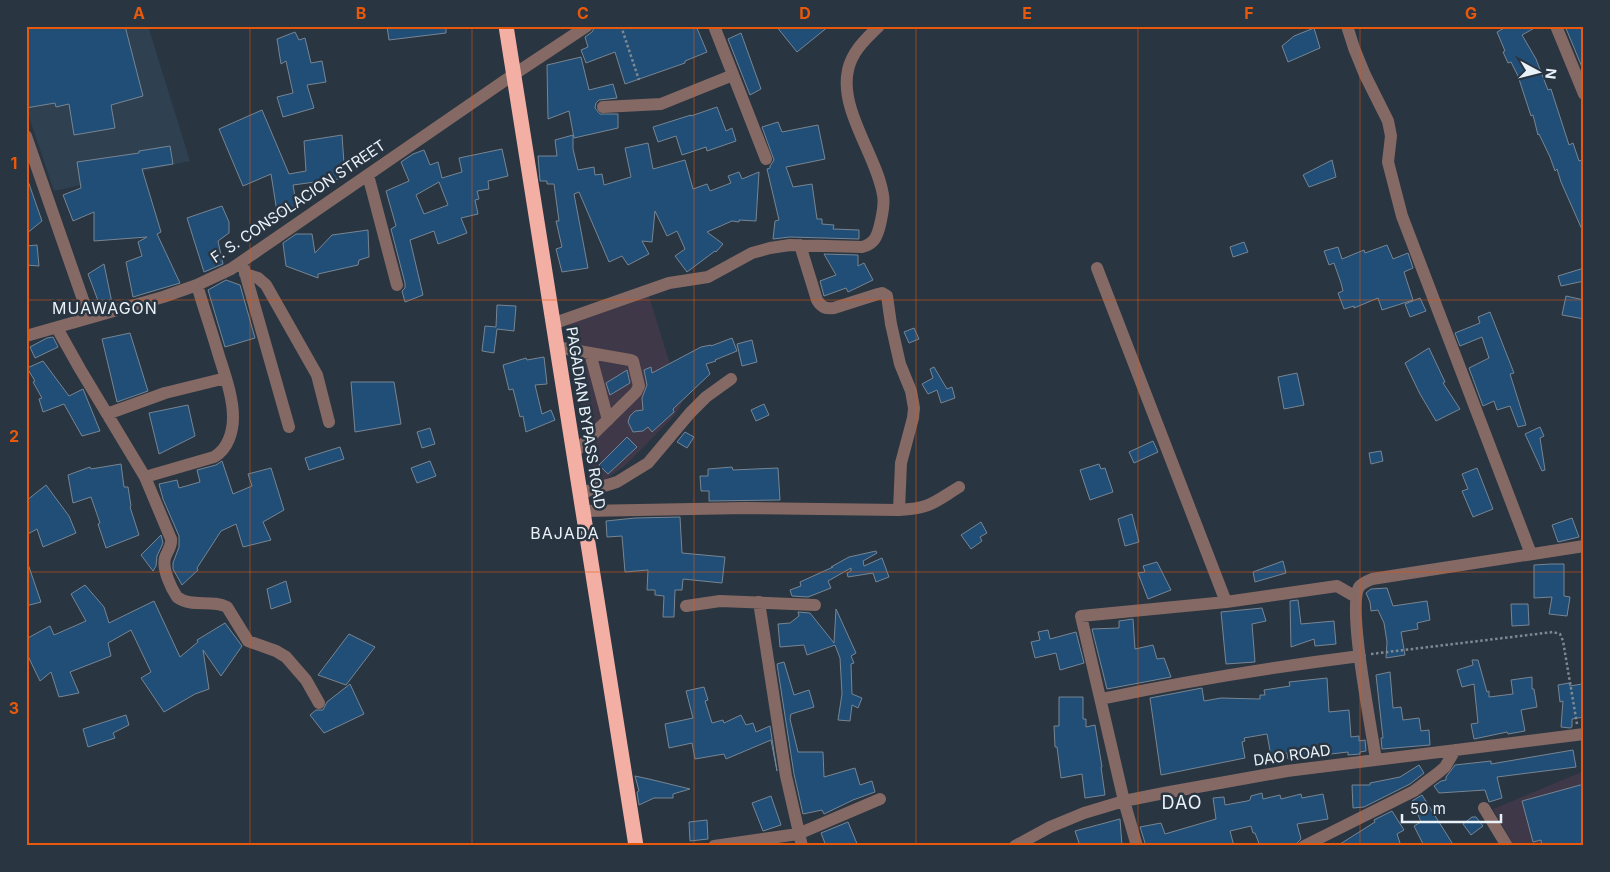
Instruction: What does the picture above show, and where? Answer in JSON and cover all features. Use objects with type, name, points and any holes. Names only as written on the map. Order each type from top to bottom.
[{"type":"highway","name":"PAGADIAN BYPASS ROAD","points":[[506,26],[636,846]]},
{"type":"street","name":"F. S. CONSOLACION STREET","points":[[26,336],[163,297],[243,268],[368,175],[587,26]]},
{"type":"street","points":[[714,26],[766,158]]},
{"type":"street","points":[[552,324],[669,283],[708,277],[752,253],[770,248],[800,245],[862,247],[869,245],[875,240],[884,207],[883,194],[878,176],[853,114],[847,80],[852,59],[857,49],[879,26]]},
{"type":"street","points":[[1347,26],[1365,75],[1388,121],[1391,136],[1388,162],[1402,216],[1531,554]]},
{"type":"street","points":[[1556,26],[1584,94]]},
{"type":"street","points":[[603,107],[661,104],[732,75]]},
{"type":"street","points":[[26,136],[89,317]]},
{"type":"street","points":[[368,175],[396,285]]},
{"type":"street","points":[[800,245],[817,300],[822,306],[828,309],[882,293],[887,296],[900,364],[914,408],[901,463],[899,510]]},
{"type":"street","points":[[243,268],[262,280],[317,375],[330,422]]},
{"type":"street","points":[[243,268],[289,427]]},
{"type":"street","points":[[1097,268],[1226,602]]},
{"type":"street","points":[[145,477],[214,457],[220,453],[228,442],[233,426],[233,415],[226,378],[197,285]]},
{"type":"street","points":[[57,328],[145,477],[171,539],[164,564],[177,597],[180,600],[215,603],[227,607],[248,642],[276,651],[286,657],[306,680],[320,703]]},
{"type":"street","points":[[556,348],[626,358],[633,361],[638,389],[574,453]]},
{"type":"street","points":[[590,353],[608,420]]},
{"type":"street","points":[[107,414],[166,394],[226,378]]},
{"type":"street","points":[[581,494],[617,482],[648,463],[700,402],[732,379]]},
{"type":"street","points":[[584,511],[746,508],[899,510],[921,508],[930,505],[960,486]]},
{"type":"street","points":[[1376,760],[1360,656],[1356,613],[1356,597],[1359,588],[1365,581],[1584,546]]},
{"type":"street","points":[[1137,846],[1124,801],[1081,616],[1226,602],[1337,586],[1356,597]]},
{"type":"street","points":[[686,606],[720,601],[815,605]]},
{"type":"street","points":[[759,602],[778,728],[800,840]]},
{"type":"street","points":[[1101,699],[1275,667],[1360,656]]},
{"type":"street","name":"DAO ROAD","points":[[1015,846],[1050,827],[1084,813],[1124,801],[1287,771],[1581,735]]},
{"type":"street","points":[[1304,846],[1414,790],[1445,767],[1456,750]]},
{"type":"street","points":[[714,846],[800,840],[880,799]]},
{"type":"street","points":[[1484,808],[1507,846]]},
{"type":"path","points":[[621,26],[639,80]]},
{"type":"path","points":[[1360,656],[1553,632],[1560,634],[1563,641],[1581,735]]},
{"type":"shaded area","points":[[26,26],[148,26],[190,161],[54,191],[26,108]]},
{"type":"shaded area","points":[[649,296],[682,403],[675,415],[626,465],[594,487],[568,323]]},
{"type":"shaded area","points":[[1584,771],[1584,846],[1514,846],[1493,809]]},
{"type":"building","points":[[26,26],[125,26],[143,96],[111,105],[115,128],[74,135],[69,104],[56,107],[55,103],[26,108]]},
{"type":"building","points":[[387,26],[446,26],[446,33],[389,40]]},
{"type":"building","points":[[595,26],[696,26],[707,52],[685,61],[685,63],[625,84],[615,52],[586,63],[581,50],[588,47],[585,37],[592,32]]},
{"type":"building","points":[[776,26],[829,26],[797,52]]},
{"type":"building","points":[[1508,26],[1538,26],[1522,35],[1536,59],[1548,90],[1551,89],[1569,145],[1573,143],[1579,161],[1582,160],[1584,167],[1584,234],[1557,169],[1555,171],[1538,135],[1533,115],[1531,116],[1518,76],[1511,62],[1508,63],[1503,52],[1505,51],[1497,32]]},
{"type":"building","points":[[1565,26],[1584,26],[1584,72]]},
{"type":"building","points":[[1314,28],[1320,48],[1288,62],[1282,46],[1294,36]]},
{"type":"building","points":[[295,32],[299,40],[305,38],[311,63],[322,61],[326,82],[307,85],[314,108],[283,117],[277,97],[293,93],[286,61],[281,64],[277,39]]},
{"type":"building","points":[[741,33],[761,89],[750,95],[728,39]]},
{"type":"building","points":[[581,57],[589,90],[613,84],[617,98],[599,100],[595,108],[600,114],[618,114],[618,128],[574,138],[569,111],[548,119],[547,65]]},
{"type":"building","points":[[717,107],[726,131],[732,128],[736,141],[707,151],[706,147],[682,155],[676,136],[658,142],[653,127]]},
{"type":"building","points":[[262,110],[289,174],[306,171],[304,141],[342,135],[345,178],[293,185],[297,208],[277,212],[271,174],[243,186],[219,129]]},
{"type":"building","points":[[778,122],[782,132],[818,125],[825,159],[786,167],[793,187],[812,184],[817,219],[822,219],[822,224],[834,225],[833,229],[859,230],[859,239],[790,237],[773,239],[775,221],[779,220],[767,169],[770,168],[774,160],[762,127]]},
{"type":"building","points":[[573,135],[573,149],[578,170],[594,167],[595,175],[602,174],[604,185],[631,177],[625,148],[648,143],[653,169],[685,160],[693,189],[707,184],[710,191],[731,183],[728,176],[739,172],[742,179],[759,172],[756,221],[732,221],[707,232],[723,244],[716,252],[687,272],[675,256],[685,249],[677,231],[667,236],[655,211],[652,242],[642,241],[649,254],[628,265],[622,256],[609,262],[579,192],[574,194],[588,268],[562,272],[556,249],[562,247],[556,221],[559,221],[554,184],[540,181],[538,156],[557,156],[555,140]]},
{"type":"building","points":[[170,146],[173,164],[142,169],[161,232],[157,234],[180,283],[133,297],[126,262],[142,256],[138,242],[147,237],[94,241],[94,212],[73,221],[63,195],[81,188],[77,162],[139,153],[139,151]]},
{"type":"building","points":[[502,149],[508,176],[488,181],[489,189],[477,191],[479,199],[475,200],[478,214],[461,218],[467,233],[438,244],[434,231],[410,240],[423,295],[405,302],[402,291],[405,288],[405,283],[391,229],[396,226],[386,191],[409,181],[401,162],[413,154],[424,150],[430,165],[438,162],[442,178],[462,172],[459,158]],"holes":[[[439,182],[448,205],[424,214],[416,195]]]},
{"type":"building","points":[[1332,160],[1336,177],[1309,187],[1303,175]]},
{"type":"building","points":[[28,181],[42,221],[26,234],[26,182]]},
{"type":"building","points":[[222,206],[229,222],[229,233],[218,241],[223,264],[204,272],[187,218]]},
{"type":"building","points":[[368,230],[369,257],[359,260],[358,265],[318,274],[318,278],[286,266],[283,243],[296,234],[312,234],[315,253],[332,235]]},
{"type":"building","points":[[1244,242],[1248,252],[1233,257],[1230,247]]},
{"type":"building","points":[[37,245],[39,266],[26,265],[26,246]]},
{"type":"building","points":[[1387,245],[1393,259],[1408,253],[1413,268],[1404,272],[1413,300],[1382,310],[1378,298],[1354,308],[1354,306],[1344,309],[1338,293],[1343,291],[1341,283],[1334,263],[1329,265],[1324,251],[1338,247],[1342,259],[1364,250],[1365,253]]},
{"type":"building","points":[[824,254],[858,255],[858,266],[864,263],[873,280],[848,292],[846,288],[824,296],[820,281],[836,275]]},
{"type":"building","points":[[104,264],[112,303],[100,306],[88,274]]},
{"type":"building","points":[[1584,268],[1584,281],[1561,286],[1558,276]]},
{"type":"building","points":[[226,280],[240,285],[255,338],[225,347],[208,290]]},
{"type":"building","points":[[1566,296],[1584,300],[1584,319],[1562,315]]},
{"type":"building","points":[[1420,298],[1426,311],[1410,317],[1405,304]]},
{"type":"building","points":[[497,305],[516,306],[514,331],[497,329],[494,353],[482,351],[485,326],[496,327]]},
{"type":"building","points":[[1490,312],[1514,373],[1510,374],[1526,425],[1518,427],[1510,406],[1497,410],[1494,401],[1483,406],[1469,368],[1489,358],[1482,337],[1460,346],[1455,333],[1480,323],[1478,317]]},
{"type":"building","points":[[914,328],[919,339],[909,343],[904,332]]},
{"type":"building","points":[[130,333],[148,391],[117,402],[102,339]]},
{"type":"building","points":[[53,337],[58,347],[35,358],[30,347]]},
{"type":"building","points":[[732,338],[737,351],[706,364],[710,374],[673,409],[674,412],[652,432],[648,427],[643,431],[633,432],[628,422],[630,416],[635,411],[643,410],[642,398],[647,385],[644,370],[651,367],[652,373],[701,347],[711,346]]},
{"type":"building","points":[[752,340],[757,362],[742,366],[737,344]]},
{"type":"building","points":[[1429,348],[1445,382],[1443,383],[1460,409],[1436,421],[1405,363]]},
{"type":"building","points":[[544,357],[547,384],[535,385],[542,414],[551,410],[555,420],[526,432],[523,416],[520,417],[513,389],[509,390],[503,365],[526,358],[527,360]]},
{"type":"building","points":[[43,361],[69,396],[83,389],[100,431],[82,436],[64,404],[43,412],[39,399],[42,398],[27,368]]},
{"type":"building","points":[[934,367],[947,389],[952,387],[955,398],[941,403],[937,390],[928,394],[922,384],[933,378],[930,369]]},
{"type":"building","points":[[627,370],[630,383],[610,395],[606,383]]},
{"type":"building","points":[[1297,373],[1304,405],[1284,409],[1278,377]]},
{"type":"building","points":[[351,382],[394,382],[401,424],[355,432]]},
{"type":"building","points":[[764,404],[769,415],[756,421],[751,410]]},
{"type":"building","points":[[188,405],[195,436],[159,454],[149,413]]},
{"type":"building","points":[[1540,427],[1544,436],[1540,438],[1545,470],[1542,471],[1525,434]]},
{"type":"building","points":[[430,428],[435,444],[422,448],[417,432]]},
{"type":"building","points":[[685,432],[694,437],[687,448],[677,442]]},
{"type":"building","points":[[627,437],[637,447],[608,474],[599,465]]},
{"type":"building","points":[[1153,441],[1158,452],[1134,463],[1129,452]]},
{"type":"building","points":[[340,447],[344,459],[309,470],[305,458]]},
{"type":"building","points":[[1381,451],[1383,461],[1371,464],[1369,453]]},
{"type":"building","points":[[222,461],[233,494],[252,486],[248,474],[271,468],[284,510],[263,522],[271,540],[243,547],[236,524],[221,531],[197,568],[198,570],[182,585],[173,569],[173,563],[179,547],[179,536],[163,499],[159,484],[177,480],[179,488],[200,482],[197,470],[216,465]]},
{"type":"building","points":[[430,461],[436,476],[417,483],[411,468]]},
{"type":"building","points":[[121,464],[124,487],[128,487],[130,507],[139,535],[106,548],[91,497],[73,503],[68,475],[90,467],[91,469]]},
{"type":"building","points":[[1099,464],[1101,469],[1105,468],[1113,492],[1090,500],[1080,470]]},
{"type":"building","points":[[732,467],[733,470],[778,468],[780,500],[709,501],[709,491],[701,491],[700,476],[708,476],[708,469]]},
{"type":"building","points":[[1477,468],[1493,509],[1473,517],[1462,491],[1468,489],[1462,474]]},
{"type":"building","points":[[46,485],[69,516],[76,533],[43,547],[37,529],[26,535],[26,501]]},
{"type":"building","points":[[1132,514],[1139,542],[1125,546],[1118,519]]},
{"type":"building","points":[[680,517],[682,553],[725,557],[722,583],[683,579],[682,590],[675,590],[674,617],[663,617],[664,596],[655,595],[655,590],[647,590],[648,570],[625,572],[622,536],[607,537],[606,521]]},
{"type":"building","points":[[1572,518],[1579,537],[1558,542],[1552,525]]},
{"type":"building","points":[[981,522],[987,533],[980,537],[982,541],[971,549],[961,535]]},
{"type":"building","points":[[161,535],[163,543],[153,571],[141,555]]},
{"type":"building","points":[[876,551],[877,553],[863,561],[864,566],[882,558],[889,577],[876,582],[873,573],[848,577],[847,573],[851,571],[851,568],[828,581],[831,588],[808,597],[792,596],[790,590],[801,586],[800,582],[833,567],[831,567],[849,557]]},
{"type":"building","points":[[1283,561],[1286,573],[1255,582],[1253,572]]},
{"type":"building","points":[[1157,562],[1171,590],[1148,599],[1138,573],[1145,572],[1143,566]]},
{"type":"building","points":[[26,564],[28,564],[41,602],[26,606]]},
{"type":"building","points":[[1564,564],[1564,596],[1570,597],[1567,616],[1549,614],[1552,597],[1534,598],[1534,565]]},
{"type":"building","points":[[286,581],[291,602],[271,609],[267,589]]},
{"type":"building","points":[[85,585],[104,607],[109,623],[154,601],[180,657],[198,642],[197,640],[225,623],[242,646],[221,676],[203,650],[209,689],[195,694],[164,712],[141,678],[151,672],[131,630],[108,643],[111,656],[70,672],[79,693],[59,697],[51,672],[40,681],[26,652],[26,639],[50,626],[54,635],[86,621],[71,594]]},
{"type":"building","points":[[1387,588],[1393,606],[1427,601],[1430,620],[1417,623],[1418,629],[1401,632],[1405,655],[1386,658],[1387,642],[1384,623],[1378,610],[1371,611],[1366,593],[1371,589]]},
{"type":"building","points":[[1298,600],[1301,624],[1334,621],[1336,644],[1315,646],[1314,639],[1291,647],[1290,601]]},
{"type":"building","points":[[1511,604],[1528,604],[1529,625],[1512,626]]},
{"type":"building","points":[[1262,608],[1266,621],[1252,624],[1255,662],[1226,664],[1221,612]]},
{"type":"building","points":[[836,609],[856,653],[851,656],[854,663],[851,664],[852,694],[862,698],[858,708],[852,705],[850,721],[838,720],[842,694],[840,658],[835,645],[807,655],[804,645],[780,647],[778,624],[790,623],[799,616],[798,612],[810,613],[834,643]]},
{"type":"building","points":[[1133,619],[1135,649],[1153,645],[1157,659],[1164,658],[1171,677],[1107,689],[1092,629],[1119,628],[1119,621]]},
{"type":"building","points":[[1048,630],[1050,639],[1076,632],[1084,663],[1060,670],[1056,653],[1035,658],[1031,642],[1040,640],[1038,632]]},
{"type":"building","points":[[349,634],[375,647],[346,685],[318,675]]},
{"type":"building","points":[[1472,660],[1478,660],[1487,692],[1489,691],[1489,697],[1513,694],[1511,680],[1532,677],[1532,689],[1534,689],[1537,707],[1521,710],[1525,731],[1508,734],[1507,732],[1474,739],[1471,724],[1478,723],[1474,684],[1462,687],[1457,670],[1473,665]]},
{"type":"building","points":[[784,662],[794,695],[809,690],[814,707],[791,714],[790,719],[798,752],[823,752],[824,777],[855,768],[860,785],[872,781],[875,792],[824,814],[822,810],[803,814],[794,774],[777,664]]},
{"type":"building","points":[[1390,672],[1393,708],[1401,707],[1403,720],[1419,718],[1421,731],[1429,730],[1430,745],[1382,749],[1381,738],[1383,738],[1376,675]]},
{"type":"building","points":[[1327,678],[1329,712],[1349,710],[1351,737],[1359,736],[1359,741],[1365,740],[1366,751],[1360,752],[1360,754],[1348,755],[1348,752],[1288,759],[1287,753],[1271,756],[1267,734],[1244,738],[1245,741],[1242,742],[1245,758],[1161,775],[1150,698],[1202,688],[1204,701],[1221,698],[1260,699],[1260,695],[1265,695],[1264,690],[1290,686],[1289,682]]},
{"type":"building","points":[[1569,683],[1570,686],[1582,684],[1584,698],[1584,717],[1572,719],[1572,727],[1570,728],[1561,727],[1563,701],[1560,702],[1558,685]]},
{"type":"building","points":[[350,684],[364,714],[324,733],[310,715],[316,710],[323,710],[327,702]]},
{"type":"building","points":[[704,687],[708,700],[705,701],[712,723],[723,720],[724,723],[741,715],[746,725],[753,723],[756,732],[770,726],[777,771],[771,740],[726,759],[724,754],[695,759],[692,743],[669,748],[665,724],[693,718],[686,691]]},
{"type":"building","points":[[1059,697],[1083,697],[1083,719],[1086,719],[1086,727],[1095,725],[1105,795],[1085,798],[1082,774],[1061,778],[1057,747],[1055,747],[1054,726],[1059,726]]},
{"type":"building","points":[[126,715],[129,725],[113,733],[115,738],[88,747],[83,729]]},
{"type":"building","points":[[1573,750],[1576,767],[1497,777],[1502,798],[1489,802],[1485,790],[1439,793],[1434,786],[1446,780],[1446,777],[1455,765],[1491,761],[1491,764]]},
{"type":"building","points":[[1419,765],[1424,773],[1410,784],[1364,807],[1353,808],[1352,785],[1370,785],[1370,783],[1400,777]]},
{"type":"building","points":[[635,776],[690,789],[673,794],[673,798],[654,798],[639,805],[637,792],[639,791]]},
{"type":"building","points":[[1584,784],[1584,846],[1542,846],[1541,840],[1533,842],[1522,801]]},
{"type":"building","points":[[1262,793],[1263,799],[1280,795],[1281,799],[1301,794],[1302,798],[1323,794],[1328,819],[1297,824],[1301,839],[1291,846],[1260,846],[1251,826],[1230,831],[1234,846],[1146,846],[1140,827],[1161,823],[1165,834],[1216,819],[1213,798],[1224,797],[1225,805],[1247,801],[1250,800],[1251,796]]},
{"type":"building","points":[[1422,795],[1454,846],[1424,846],[1414,826],[1421,822],[1412,801]]},
{"type":"building","points":[[771,796],[781,825],[763,831],[752,803]]},
{"type":"building","points":[[1392,811],[1404,830],[1397,834],[1401,846],[1337,846],[1375,822],[1374,820]]},
{"type":"building","points":[[1472,817],[1476,817],[1483,826],[1471,835],[1463,824]]},
{"type":"building","points":[[1120,819],[1122,846],[1080,846],[1075,831]]},
{"type":"building","points":[[707,820],[708,839],[690,841],[689,822]]},
{"type":"building","points":[[848,822],[858,846],[826,846],[821,833]]},
{"type":"district","name":"MUAWAGON","points":[[105,308]]},
{"type":"district","name":"BAJADA","points":[[565,533]]},
{"type":"district","name":"DAO","points":[[1182,802]]}]
